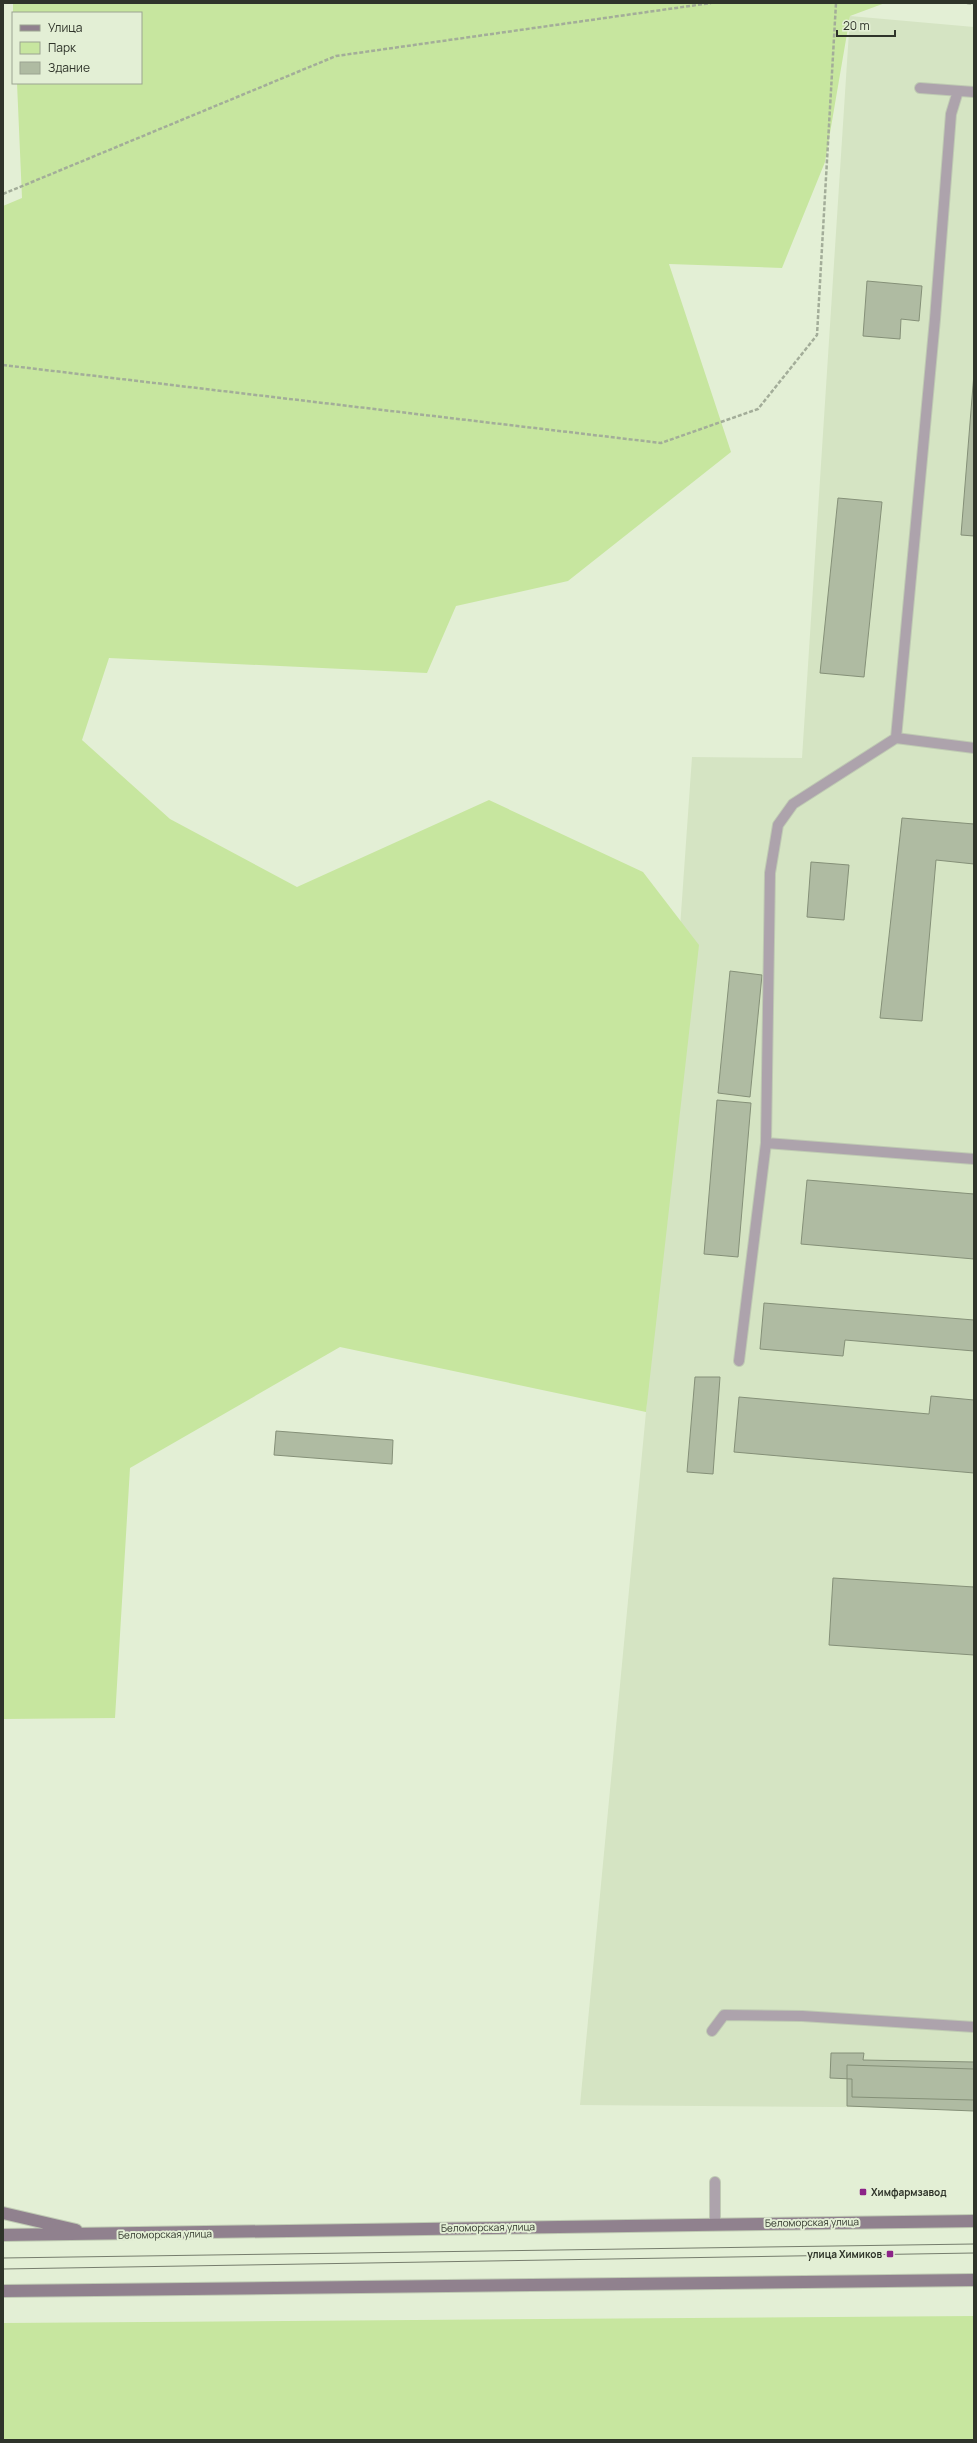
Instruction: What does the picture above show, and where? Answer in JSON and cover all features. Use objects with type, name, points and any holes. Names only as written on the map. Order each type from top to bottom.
[{"type":"main road","points":[[3,2213],[94,2235]]},
{"type":"main road","name":"Беломорская улица","points":[[3,2235],[94,2235],[715,2223],[974,2220]]},
{"type":"main road","points":[[3,2290],[974,2280]]},
{"type":"lane","points":[[920,88],[974,92]]},
{"type":"lane","points":[[896,738],[935,319],[951,114],[958,91]]},
{"type":"lane","points":[[739,1361],[766,1144],[770,874],[778,825],[793,804],[896,738],[974,748]]},
{"type":"lane","points":[[766,1144],[974,1159]]},
{"type":"lane","points":[[712,2031],[724,2015],[802,2016],[974,2026]]},
{"type":"lane","points":[[715,2182],[715,2223]]},
{"type":"path","points":[[3,194],[336,56],[711,3]]},
{"type":"path","points":[[3,365],[661,443],[758,409],[817,336],[836,3]]},
{"type":"path","points":[[967,3],[974,4]]},
{"type":"shaded area","points":[[850,16],[974,27],[974,2108],[580,2105],[646,1412],[692,757],[802,758]]},
{"type":"green space","points":[[13,3],[885,3],[850,16],[825,162],[782,268],[669,264],[731,452],[568,581],[456,606],[427,673],[109,658],[82,740],[170,819],[297,887],[489,800],[643,872],[699,945],[646,1412],[340,1347],[130,1468],[115,1718],[3,1719],[3,206],[22,198],[17,84],[142,84],[142,12],[13,12]]},
{"type":"green space","points":[[974,2316],[974,2440],[3,2440],[3,2323]]},
{"type":"building","points":[[867,281],[922,286],[919,321],[901,319],[900,339],[863,336]]},
{"type":"building","points":[[974,373],[974,536],[961,535]]},
{"type":"building","points":[[838,498],[882,502],[864,677],[820,673]]},
{"type":"building","points":[[902,818],[974,824],[974,864],[936,860],[922,1021],[880,1018]]},
{"type":"building","points":[[811,862],[849,865],[844,920],[807,917]]},
{"type":"building","points":[[730,971],[762,975],[750,1097],[718,1093]]},
{"type":"building","points":[[717,1100],[751,1103],[738,1257],[704,1254]]},
{"type":"building","points":[[807,1180],[974,1194],[974,1259],[801,1244]]},
{"type":"building","points":[[764,1303],[974,1320],[974,1351],[845,1340],[843,1356],[760,1349]]},
{"type":"building","points":[[695,1377],[720,1377],[713,1474],[687,1472]]},
{"type":"building","points":[[931,1396],[974,1400],[974,1473],[734,1452],[739,1397],[929,1414]]},
{"type":"building","points":[[276,1431],[393,1440],[392,1464],[274,1455]]},
{"type":"building","points":[[833,1578],[974,1587],[974,1655],[829,1645]]},
{"type":"building","points":[[831,2053],[864,2053],[863,2060],[974,2062],[974,2100],[852,2097],[852,2079],[830,2078]]},
{"type":"building","points":[[847,2065],[974,2069],[974,2111],[847,2106]]},
{"type":"tram line","points":[[3,2258],[974,2244]]},
{"type":"tram line","points":[[3,2269],[974,2253]]},
{"type":"place","name":"Химфармзавод","points":[[863,2192]]},
{"type":"place","name":"улица Химиков","points":[[890,2254]]}]
